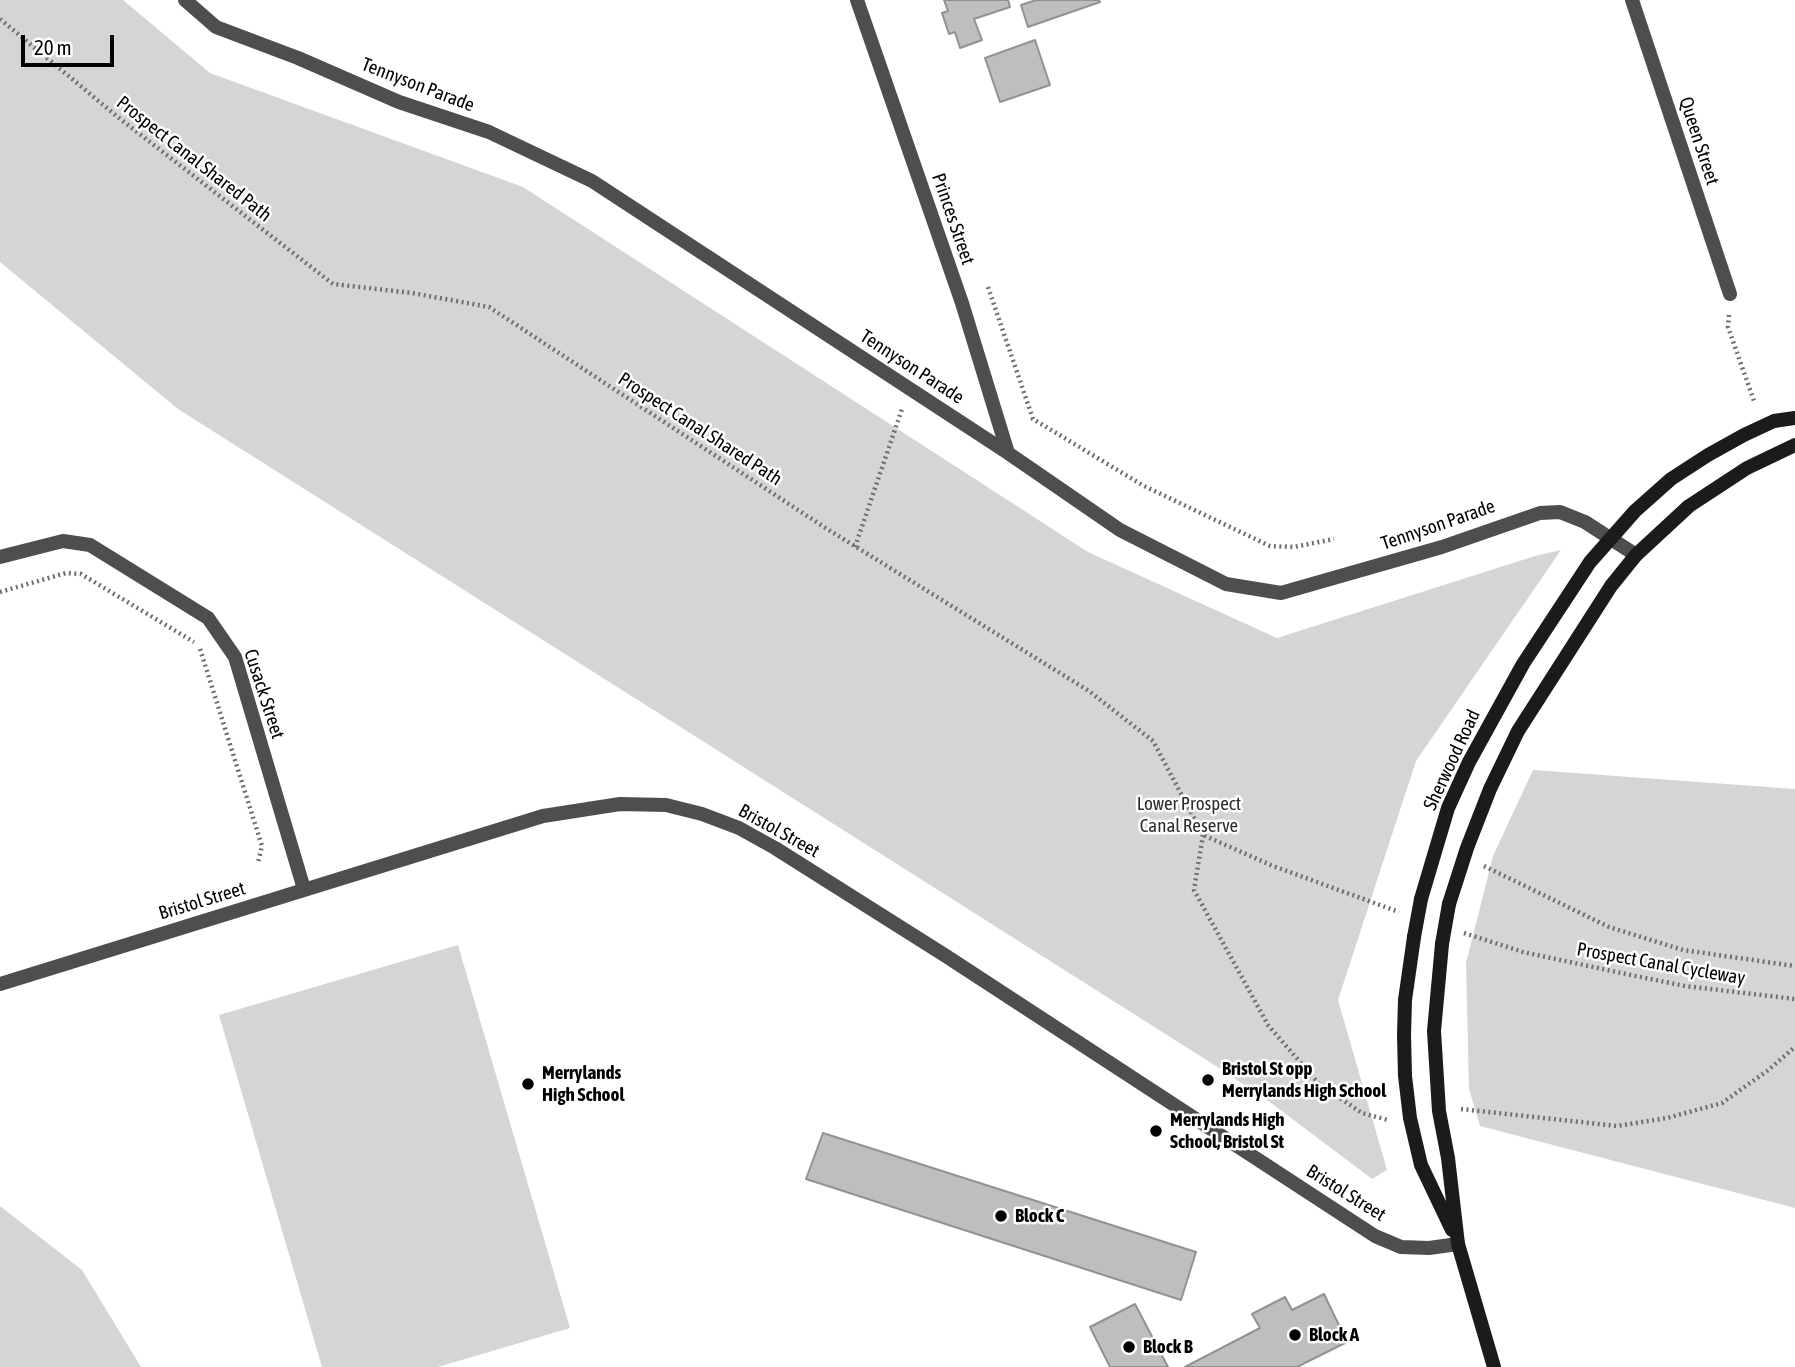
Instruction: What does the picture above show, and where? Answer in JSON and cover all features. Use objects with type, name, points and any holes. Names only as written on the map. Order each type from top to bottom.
[{"type":"main road","name":"Sherwood Road","points":[[1494,1367],[1458,1244],[1421,1165],[1410,1118],[1405,1076],[1405,1000],[1414,937],[1421,899],[1448,808],[1488,724],[1523,664],[1583,573],[1609,539],[1671,479],[1708,455],[1774,421],[1795,418]]},
{"type":"main road","name":"Sherwood Road","points":[[1458,1244],[1448,1158],[1439,1111],[1434,1031],[1442,944],[1449,904],[1490,789],[1518,731],[1582,628],[1636,555],[1665,526],[1699,499],[1747,468],[1795,445]]},
{"type":"street","name":"Tennyson Parade","points":[[185,0],[216,27],[298,58],[399,102],[489,132],[592,181],[1008,453],[1120,530],[1226,584],[1281,593],[1442,547],[1540,513],[1560,512],[1585,522],[1636,555]]},
{"type":"street","name":"Princes Street","points":[[857,0],[962,303],[1008,453]]},
{"type":"street","name":"Queen Street","points":[[1632,0],[1730,294]]},
{"type":"street","name":"Cusack Street","points":[[0,557],[63,541],[90,545],[208,618],[235,657],[304,889]]},
{"type":"street","name":"Bristol Street","points":[[0,984],[543,816],[620,804],[666,805],[702,814],[739,828],[786,855],[1375,1236],[1401,1247],[1429,1248],[1458,1244]]},
{"type":"path","name":"Prospect Canal Shared Path","points":[[0,19],[129,126],[333,284],[412,293],[489,307],[855,547],[1089,691],[1153,741],[1203,835]]},
{"type":"path","points":[[988,287],[1033,419],[1143,486],[1270,546],[1294,547],[1334,539]]},
{"type":"path","points":[[1728,327],[1754,401]]},
{"type":"path","points":[[855,547],[909,388]]},
{"type":"path","points":[[0,592],[66,573],[81,574],[193,640],[200,650],[262,846],[258,863]]},
{"type":"path","points":[[1361,899],[1273,866],[1203,835],[1194,890],[1268,1026],[1319,1084],[1362,1113],[1391,1120],[1410,1118]]},
{"type":"path","points":[[1464,857],[1609,927],[1683,950],[1795,967]]},
{"type":"path","name":"Prospect Canal Cycleway","points":[[1523,952],[1685,985],[1795,999]]},
{"type":"path","points":[[1439,1111],[1463,1109],[1617,1126],[1667,1118],[1722,1103],[1795,1047]]},
{"type":"green space","name":"Lower Prospect Canal Reserve","points":[[0,0],[123,0],[210,73],[523,187],[1088,552],[1277,638],[1561,550],[1416,761],[1338,1000],[1387,1170],[1372,1179],[1267,1100],[1216,1066],[178,409],[0,262]]},
{"type":"green space","points":[[1533,770],[1795,789],[1795,1208],[1480,1126],[1469,1089],[1466,963],[1493,856]]},
{"type":"green space","points":[[458,945],[570,1328],[438,1367],[322,1367],[219,1015]]},
{"type":"green space","points":[[0,1206],[82,1270],[141,1367],[0,1367]]},
{"type":"building","points":[[944,0],[1008,0],[1010,7],[974,19],[982,40],[960,48],[955,32],[949,34],[942,13],[948,11]]},
{"type":"building","points":[[1036,0],[1100,2],[1028,27],[1021,5]]},
{"type":"building","points":[[1035,40],[1050,85],[1000,102],[985,58]]},
{"type":"building","name":"Block C","points":[[823,1133],[1196,1252],[1181,1300],[806,1179]]},
{"type":"building","name":"Block A","points":[[1324,1294],[1347,1342],[1297,1367],[1185,1367],[1260,1328],[1252,1314],[1285,1297],[1292,1310]]},
{"type":"building","name":"Block B","points":[[1135,1304],[1168,1367],[1110,1367],[1090,1327]]},
{"type":"place","name":"Bristol St opp Merrylands High School","points":[[1208,1080]]},
{"type":"place","name":"Merrylands High School","points":[[528,1084]]},
{"type":"place","name":"Merrylands High School, Bristol St","points":[[1156,1131]]},
{"type":"place","name":"Block C","points":[[1001,1216]]},
{"type":"place","name":"Block A","points":[[1295,1335]]},
{"type":"place","name":"Block B","points":[[1129,1347]]}]
